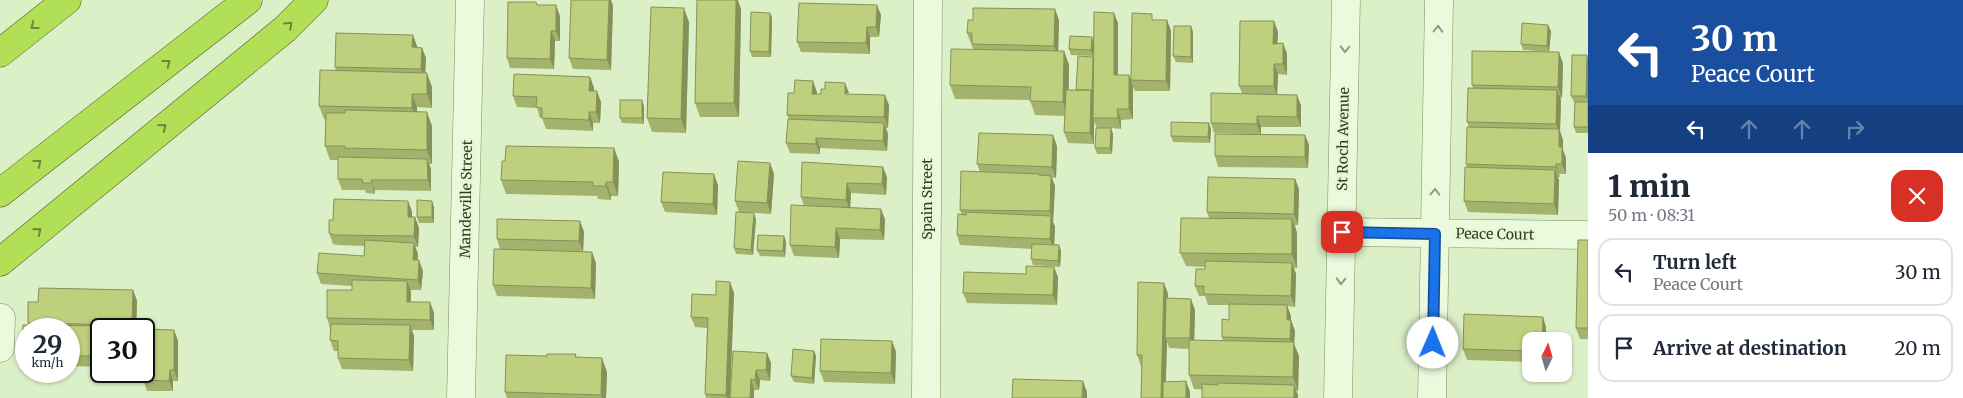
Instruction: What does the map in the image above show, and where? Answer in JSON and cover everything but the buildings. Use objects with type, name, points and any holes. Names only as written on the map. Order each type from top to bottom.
[{"type":"highway","points":[[0,53],[67,0]]},
{"type":"highway","points":[[0,193],[248,0]]},
{"type":"highway","points":[[0,262],[285,29],[314,0]]},
{"type":"street","name":"Mandeville Street","points":[[461,398],[470,0]]},
{"type":"street","name":"Spain Street","points":[[926,398],[928,0]]},
{"type":"street","name":"St Roch Avenue","points":[[1338,398],[1346,0]]},
{"type":"street","points":[[1432,398],[1439,0]]},
{"type":"street","name":"Peace Court","points":[[1342,232],[1588,235]]},
{"type":"street","points":[[0,348],[1,318]]},
{"type":"route","points":[[1342,232],[1435,234],[1433,343]]}]
